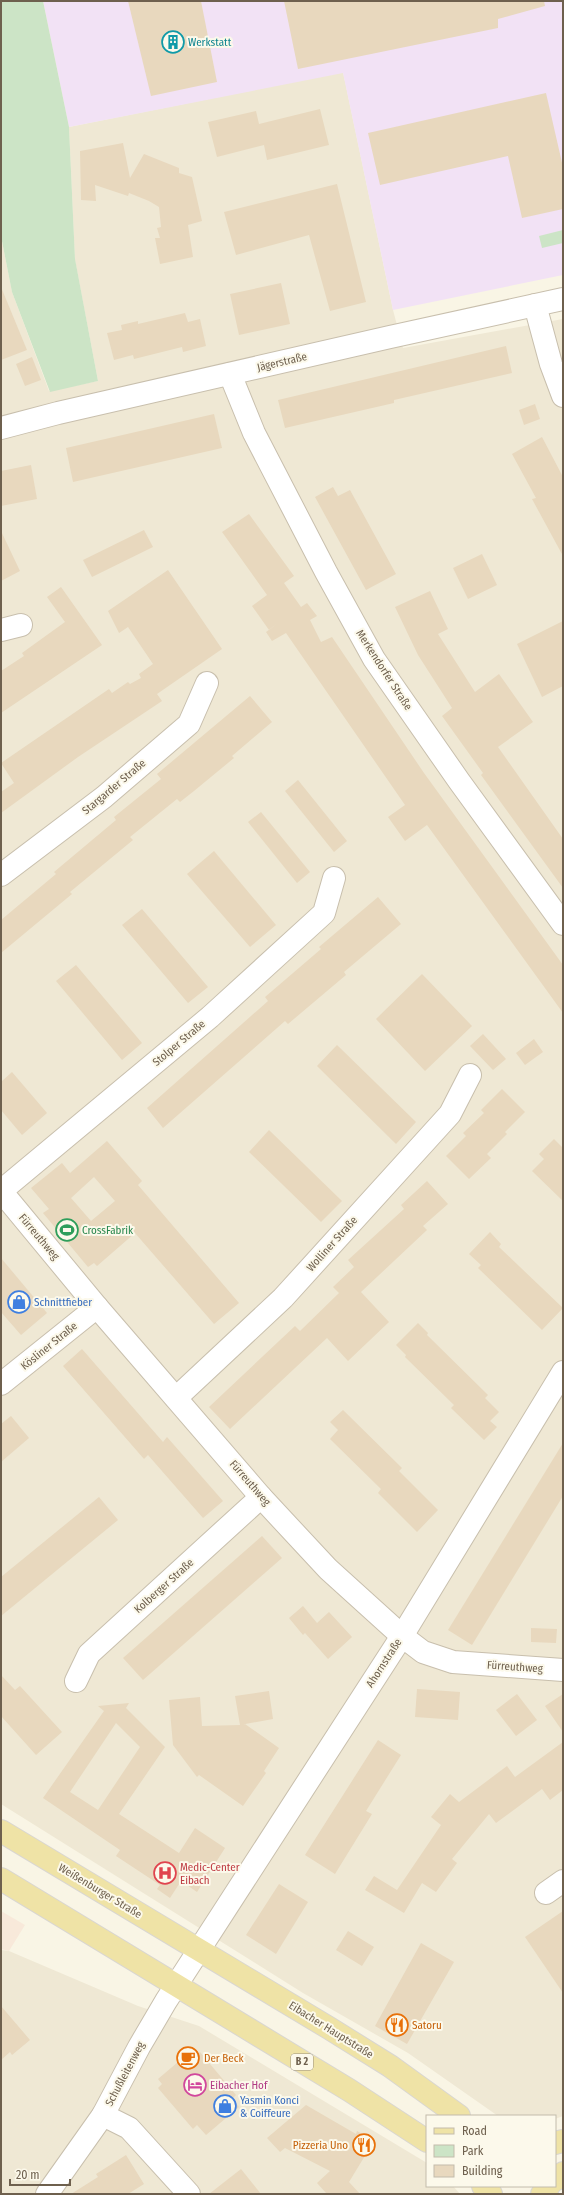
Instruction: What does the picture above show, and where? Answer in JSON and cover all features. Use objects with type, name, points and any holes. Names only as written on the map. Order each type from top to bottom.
[{"type":"main road","name":"Weißenburger Straße","points":[[1,1831],[199,1950]]},
{"type":"main road","name":"B 2","points":[[1,1879],[349,2090],[426,2140]]},
{"type":"main road","name":"Eibacher Hauptstraße","points":[[199,1950],[366,2051],[424,2090],[458,2115]]},
{"type":"street","name":"Jägerstraße","points":[[1,428],[58,413],[563,299]]},
{"type":"street","points":[[535,305],[551,364],[563,396]]},
{"type":"street","name":"Merkendorfer Straße","points":[[230,374],[254,433],[326,572],[374,659],[459,781],[563,924]]},
{"type":"street","name":"Stargarder Straße","points":[[1,875],[104,797],[189,724],[207,683]]},
{"type":"street","name":"Stolper Straße","points":[[1,1191],[210,1017],[324,913],[334,878]]},
{"type":"street","name":"Wolliner Straße","points":[[176,1398],[283,1298],[450,1114],[470,1075]]},
{"type":"street","name":"Fürreuthweg","points":[[1,1191],[97,1307],[261,1497],[328,1569],[402,1636],[423,1652],[453,1662],[563,1670]]},
{"type":"street","name":"Kösliner Straße","points":[[1,1384],[97,1307]]},
{"type":"street","name":"Ahornstraße","points":[[199,1950],[402,1636],[563,1372]]},
{"type":"street","name":"Kolberger Straße","points":[[76,1680],[89,1654],[261,1497]]},
{"type":"street","name":"Schußleitenweg","points":[[47,2194],[103,2115],[139,2047],[199,1950]]},
{"type":"street","points":[[103,2115],[129,2128],[189,2194]]},
{"type":"shaded area","points":[[43,1],[563,1],[563,275],[393,310],[343,73],[69,127]]},
{"type":"shaded area","points":[[343,72],[393,310],[403,348],[563,319],[563,2116],[556,2119],[556,2115],[497,2115],[408,2053],[303,1993],[1,1804],[1,236],[12,292],[49,391],[98,381],[75,260],[69,127]]},
{"type":"shaded area","points":[[1,1911],[25,1925],[9,1951],[1,1949]]},
{"type":"shaded area","points":[[1,1950],[9,1951],[138,2006],[199,2026],[426,2162],[426,2187],[454,2187],[460,2194],[1,2194]]},
{"type":"green space","points":[[1,1],[43,1],[69,127],[75,259],[98,381],[50,392],[12,292],[1,236]]},
{"type":"green space","points":[[563,230],[563,243],[542,248],[539,236]]},
{"type":"building","name":"Werkstatt","points":[[128,1],[201,1],[217,82],[151,96]]},
{"type":"building","points":[[284,1],[544,1],[545,6],[498,19],[498,28],[298,69]]},
{"type":"building","points":[[546,93],[563,167],[563,209],[522,218],[508,156],[380,185],[368,133]]},
{"type":"building","points":[[320,109],[329,145],[267,160],[264,145],[217,157],[208,122],[256,111],[259,124]]},
{"type":"building","points":[[123,143],[130,178],[144,154],[179,168],[179,173],[192,177],[202,221],[188,225],[193,257],[160,264],[155,238],[160,238],[157,228],[161,227],[159,207],[149,201],[129,193],[128,196],[95,185],[96,201],[81,200],[80,151]]},
{"type":"building","points":[[337,184],[366,302],[330,311],[309,235],[236,255],[224,212]]},
{"type":"building","points":[[281,283],[290,324],[239,335],[230,294]]},
{"type":"building","points":[[1,287],[27,350],[1,360]]},
{"type":"building","points":[[185,313],[188,322],[200,319],[206,346],[183,352],[182,347],[134,359],[133,355],[114,360],[107,333],[122,330],[121,325],[138,321],[138,324]]},
{"type":"building","points":[[506,346],[512,373],[394,400],[394,403],[285,428],[278,400]]},
{"type":"building","points":[[32,357],[41,380],[25,386],[16,364]]},
{"type":"building","points":[[535,404],[540,419],[524,425],[519,410]]},
{"type":"building","points":[[214,414],[222,448],[73,482],[66,448]]},
{"type":"building","points":[[542,437],[563,477],[563,556],[532,499],[536,498],[512,454]]},
{"type":"building","points":[[31,465],[37,499],[1,506],[1,471]]},
{"type":"building","points":[[333,487],[338,496],[350,490],[396,574],[366,590],[315,497]]},
{"type":"building","points":[[249,514],[294,576],[284,583],[301,607],[307,603],[317,616],[310,620],[321,642],[332,637],[424,773],[563,965],[563,1013],[427,825],[405,841],[388,817],[405,805],[286,633],[272,641],[266,632],[269,630],[252,606],[267,595],[222,532]]},
{"type":"building","points":[[144,530],[153,547],[92,577],[83,560]]},
{"type":"building","points":[[1,531],[20,571],[1,581]]},
{"type":"building","points":[[482,554],[497,585],[468,599],[453,568]]},
{"type":"building","points":[[168,570],[222,649],[157,694],[162,701],[78,757],[1,813],[1,792],[14,783],[1,763],[109,689],[112,693],[128,682],[130,684],[141,678],[139,674],[153,664],[128,627],[119,633],[108,611]]},
{"type":"building","points":[[61,587],[102,645],[1,713],[1,671],[24,656],[22,653],[65,622],[47,597]]},
{"type":"building","points":[[430,591],[448,629],[438,634],[475,692],[499,674],[533,722],[498,747],[563,839],[563,888],[481,775],[483,773],[442,716],[452,708],[418,655],[395,607]]},
{"type":"building","points":[[563,621],[563,686],[542,697],[517,644]]},
{"type":"building","points":[[250,696],[272,722],[232,756],[234,758],[194,791],[180,802],[177,799],[130,837],[133,840],[70,892],[72,894],[1,953],[1,920],[56,874],[54,872],[116,820],[114,817],[161,779],[157,774]]},
{"type":"building","points":[[298,780],[347,841],[334,852],[285,791]]},
{"type":"building","points":[[261,812],[310,872],[297,883],[248,822]]},
{"type":"building","points":[[214,851],[276,925],[250,947],[187,874]]},
{"type":"building","points":[[378,897],[401,924],[344,972],[346,975],[288,1024],[285,1021],[163,1128],[147,1108],[268,1001],[265,997],[321,949],[319,947]]},
{"type":"building","points":[[142,909],[208,987],[188,1003],[122,925]]},
{"type":"building","points":[[76,965],[142,1043],[122,1060],[56,981]]},
{"type":"building","points":[[422,974],[472,1026],[425,1071],[376,1019]]},
{"type":"building","points":[[483,1034],[506,1059],[493,1070],[470,1046]]},
{"type":"building","points":[[534,1039],[543,1052],[525,1065],[516,1053]]},
{"type":"building","points":[[337,1045],[416,1122],[396,1144],[317,1066]]},
{"type":"building","points":[[12,1072],[47,1113],[22,1135],[1,1110],[1,1082]]},
{"type":"building","points":[[502,1089],[525,1112],[505,1132],[507,1134],[487,1154],[491,1158],[469,1179],[446,1156],[466,1136],[463,1133],[484,1113],[481,1110]]},
{"type":"building","points":[[269,1130],[342,1201],[321,1222],[249,1152]]},
{"type":"building","points":[[554,1139],[563,1148],[563,1201],[532,1171],[544,1159],[539,1154]]},
{"type":"building","points":[[107,1141],[142,1181],[138,1185],[239,1303],[214,1324],[135,1233],[97,1266],[94,1263],[88,1267],[43,1213],[49,1209],[31,1188],[62,1163],[70,1173]],"holes":[[[94,1177],[115,1201],[91,1221],[71,1198]]]},
{"type":"building","points":[[427,1181],[448,1204],[423,1226],[427,1230],[361,1292],[389,1322],[348,1361],[327,1338],[230,1429],[209,1407],[295,1326],[300,1331],[339,1293],[333,1287],[354,1267],[348,1260],[404,1209],[401,1205]]},
{"type":"building","points":[[490,1232],[501,1244],[499,1247],[563,1308],[542,1330],[478,1268],[481,1265],[469,1254]]},
{"type":"building","points":[[1,1258],[47,1313],[21,1335],[1,1312]]},
{"type":"building","points":[[418,1323],[428,1333],[427,1335],[488,1395],[485,1398],[499,1412],[490,1421],[497,1427],[484,1440],[451,1408],[454,1405],[405,1357],[406,1355],[396,1345]]},
{"type":"building","points":[[82,1349],[163,1442],[167,1437],[223,1501],[203,1518],[148,1455],[144,1459],[63,1366]]},
{"type":"building","points":[[343,1410],[402,1468],[399,1471],[438,1510],[417,1532],[378,1493],[381,1489],[330,1439],[338,1430],[330,1422]]},
{"type":"building","points":[[11,1416],[29,1438],[1,1462],[1,1424]]},
{"type":"building","points":[[563,1443],[563,1496],[472,1645],[448,1630]]},
{"type":"building","points":[[99,1497],[118,1520],[1,1616],[1,1577]]},
{"type":"building","points":[[262,1536],[282,1558],[143,1680],[123,1658]]},
{"type":"building","points":[[303,1606],[317,1623],[329,1612],[352,1637],[328,1659],[305,1633],[303,1635],[289,1618]]},
{"type":"building","points":[[531,1628],[557,1629],[556,1643],[531,1642]]},
{"type":"building","points":[[1,1675],[15,1690],[20,1686],[62,1732],[36,1755],[1,1716]]},
{"type":"building","points":[[417,1689],[460,1692],[458,1720],[415,1717]]},
{"type":"building","points":[[269,1691],[273,1719],[245,1724],[279,1748],[264,1771],[266,1773],[243,1806],[199,1775],[197,1777],[173,1745],[169,1700],[200,1697],[202,1726],[240,1725],[235,1696]]},
{"type":"building","points":[[517,1694],[537,1720],[516,1736],[496,1710]]},
{"type":"building","points":[[563,1694],[563,1732],[545,1706]]},
{"type":"building","points":[[129,1703],[126,1708],[165,1747],[119,1814],[179,1853],[195,1828],[225,1848],[197,1892],[181,1881],[170,1898],[157,1889],[160,1885],[116,1856],[120,1850],[43,1798],[104,1711],[98,1706]],"holes":[[[116,1723],[140,1747],[98,1810],[70,1792]]]},
{"type":"building","points":[[378,1740],[401,1755],[366,1811],[372,1814],[335,1874],[305,1855]]},
{"type":"building","points":[[563,1742],[563,1790],[550,1800],[542,1789],[496,1823],[489,1814],[452,1859],[457,1863],[436,1892],[422,1883],[404,1913],[365,1890],[374,1876],[397,1890],[441,1825],[431,1817],[450,1794],[459,1802],[507,1766],[515,1777]]},
{"type":"building","points":[[279,1884],[308,1902],[276,1954],[246,1935]]},
{"type":"building","points":[[563,1911],[563,1993],[525,1937]]},
{"type":"building","points":[[348,1931],[374,1947],[362,1966],[336,1950]]},
{"type":"building","points":[[421,1943],[454,1962],[407,2044],[375,2026]]},
{"type":"building","points":[[1,2006],[30,2040],[12,2055],[10,2052],[1,2060]]},
{"type":"building","points":[[191,2051],[196,2056],[200,2052],[236,2095],[232,2099],[239,2107],[206,2135],[197,2125],[193,2129],[158,2088],[162,2084],[158,2079]]},
{"type":"building","points":[[306,2105],[356,2134],[357,2131],[374,2141],[349,2182],[360,2194],[327,2194],[317,2183],[330,2171],[285,2148],[280,2152],[267,2138]]},
{"type":"building","points":[[126,2155],[144,2184],[128,2194],[71,2194],[98,2177],[96,2174]]},
{"type":"building","points":[[241,2169],[261,2194],[209,2194]]},
{"type":"place","name":"Werkstatt","points":[[173,42]]},
{"type":"place","name":"CrossFabrik","points":[[67,1230]]},
{"type":"place","name":"Schnittfieber","points":[[19,1302]]},
{"type":"place","name":"Medic-Center Eibach","points":[[165,1873]]},
{"type":"place","name":"Satoru","points":[[397,2025]]},
{"type":"place","name":"Der Beck","points":[[188,2058]]},
{"type":"place","name":"Eibacher Hof","points":[[195,2085]]},
{"type":"place","name":"Yasmin Konci & Coiffeure","points":[[225,2106]]},
{"type":"place","name":"Pizzeria Uno","points":[[364,2145]]}]
